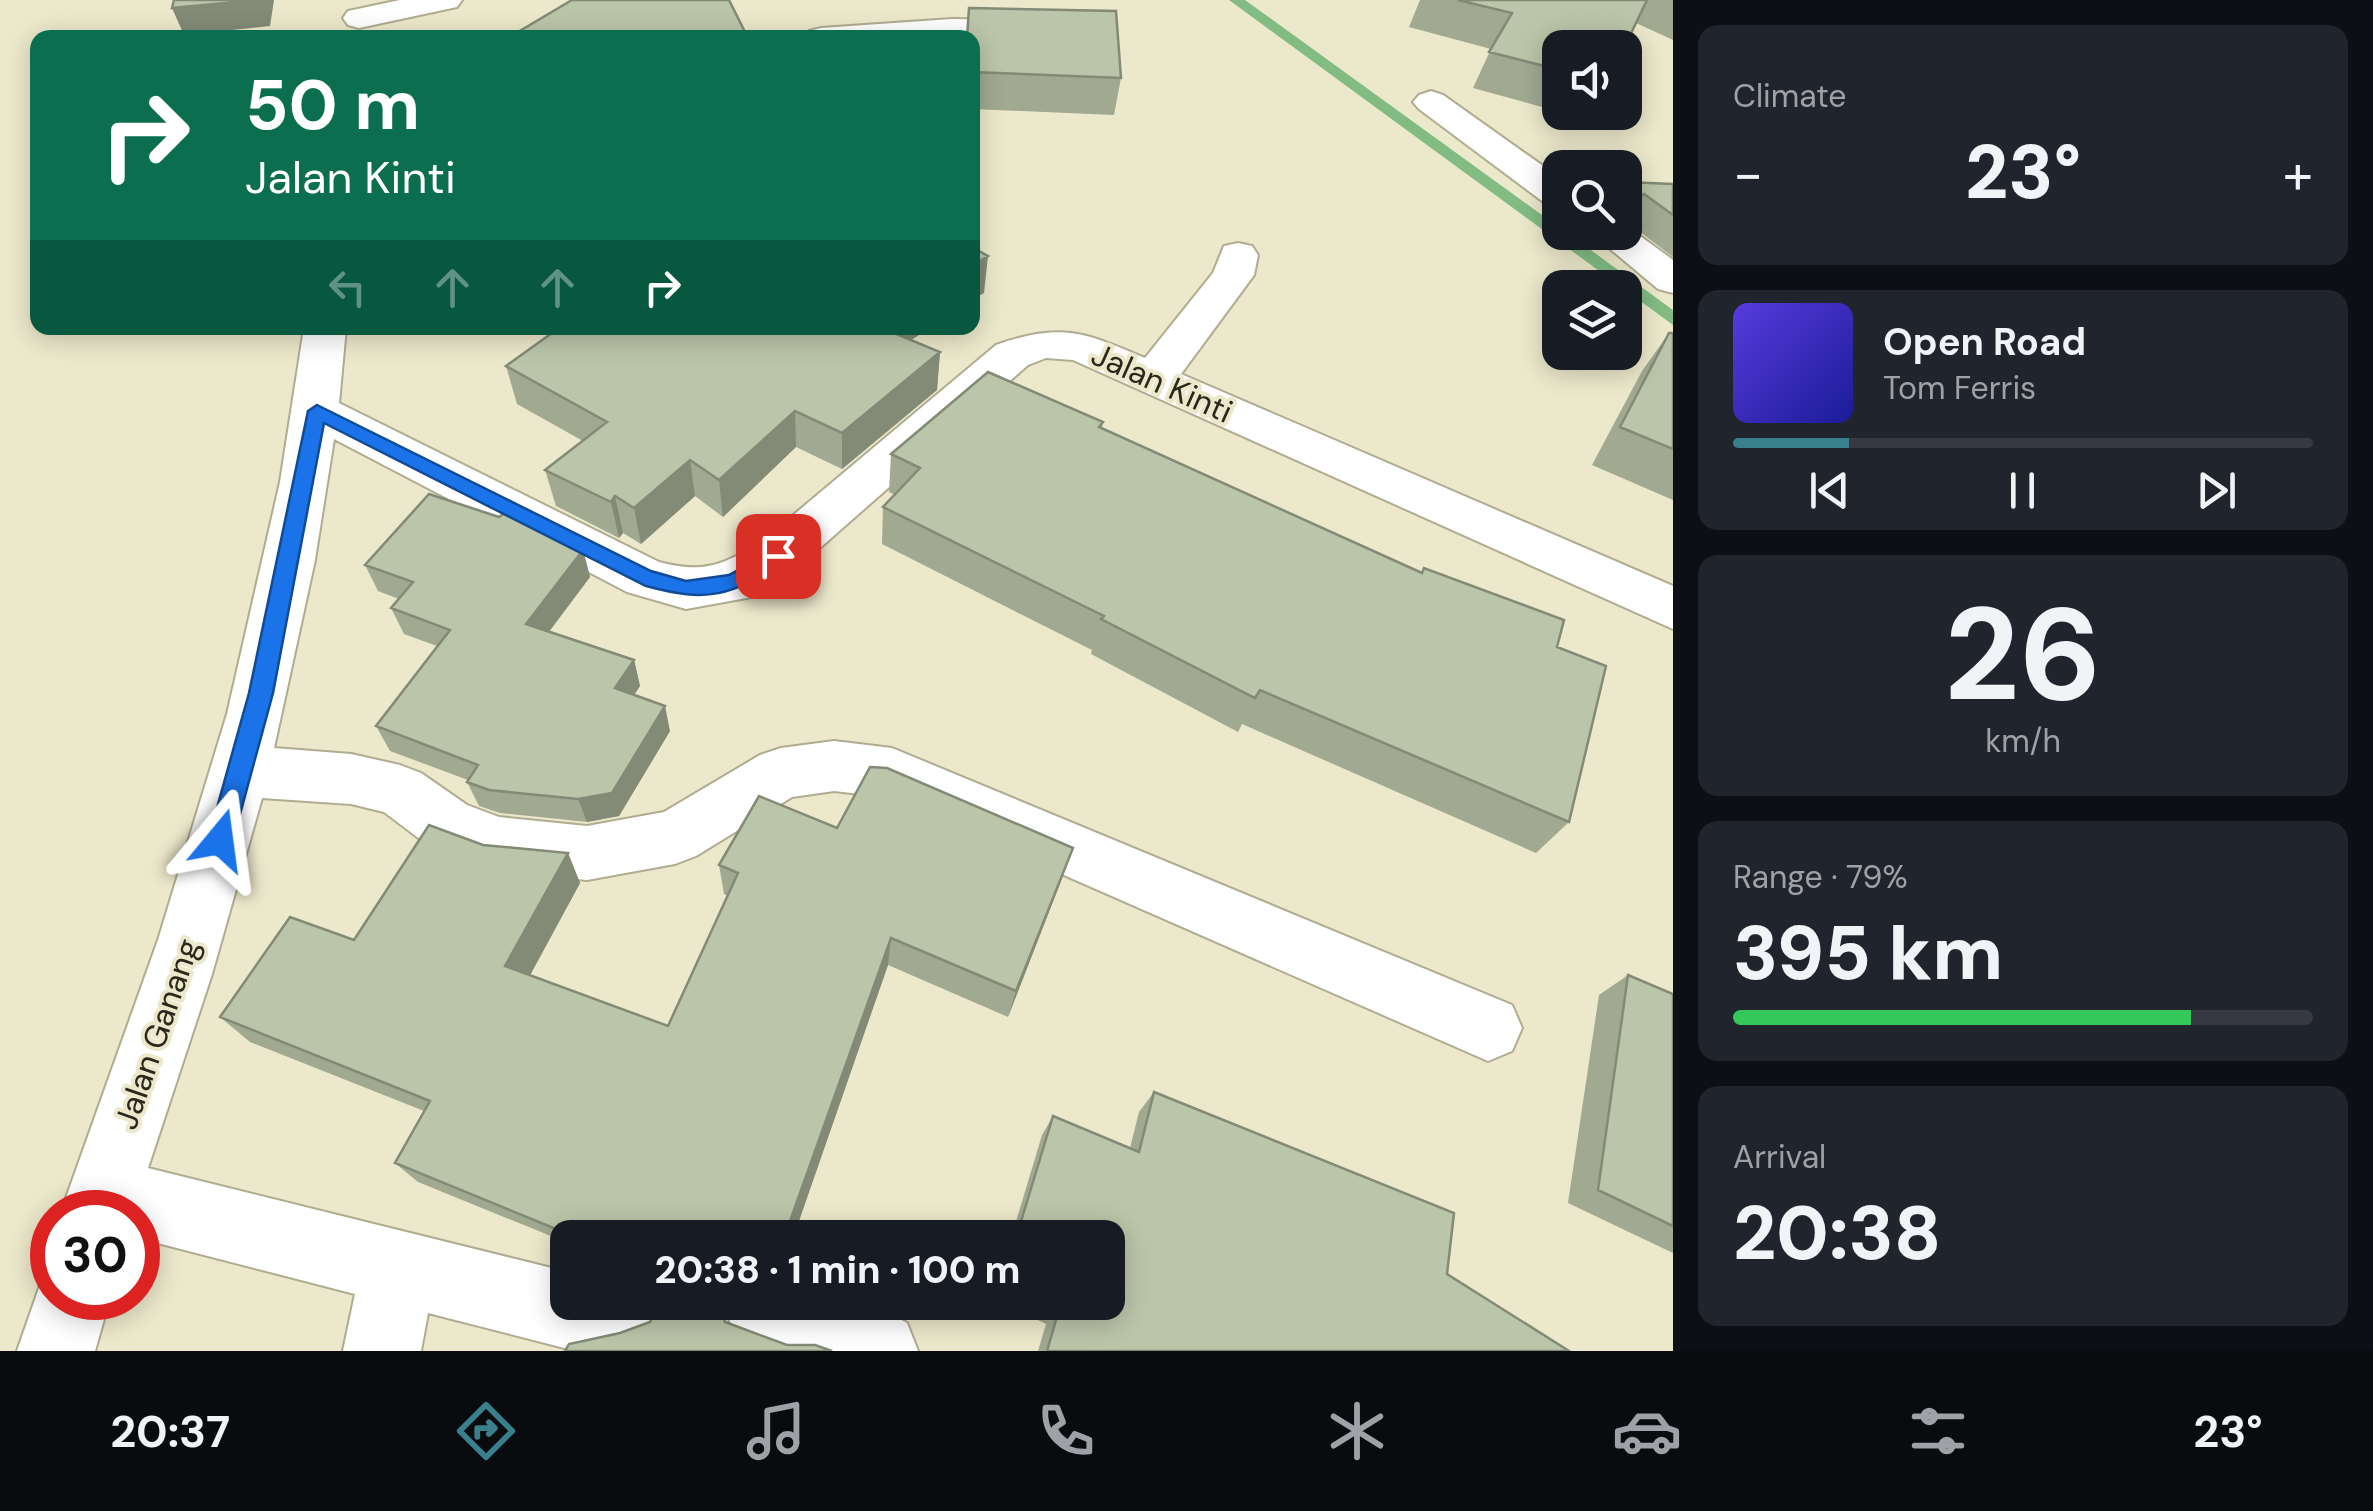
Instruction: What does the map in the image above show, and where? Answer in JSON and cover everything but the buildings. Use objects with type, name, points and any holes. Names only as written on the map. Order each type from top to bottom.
[{"type":"street","points":[[358,18],[446,0]]},
{"type":"street","points":[[937,30],[1058,32]]},
{"type":"street","points":[[1431,102],[1542,183]]},
{"type":"street","points":[[1633,250],[1673,280]]},
{"type":"street","points":[[1153,378],[1234,275],[1238,255]]},
{"type":"street","name":"Jalan Ganang","points":[[105,1190],[190,943],[261,693],[317,411],[324,335]]},
{"type":"street","name":"Jalan Kinti","points":[[317,411],[629,570],[686,589],[734,583],[778,556],[1012,355],[1042,344],[1081,347],[1673,609]]},
{"type":"street","points":[[240,770],[350,779],[400,791],[446,824],[499,844],[587,852],[675,837],[781,773],[834,766],[892,773],[1488,1028]]},
{"type":"street","points":[[160,1216],[550,1306]]},
{"type":"street","points":[[382,1351],[398,1268]]},
{"type":"street","points":[[56,1351],[65,1320]]},
{"type":"street","points":[[813,1320],[880,1351]]},
{"type":"waterway","points":[[1236,0],[1673,319]]},
{"type":"route","points":[[220,840],[261,693],[317,411],[646,578],[686,589],[734,583],[778,556]]}]
